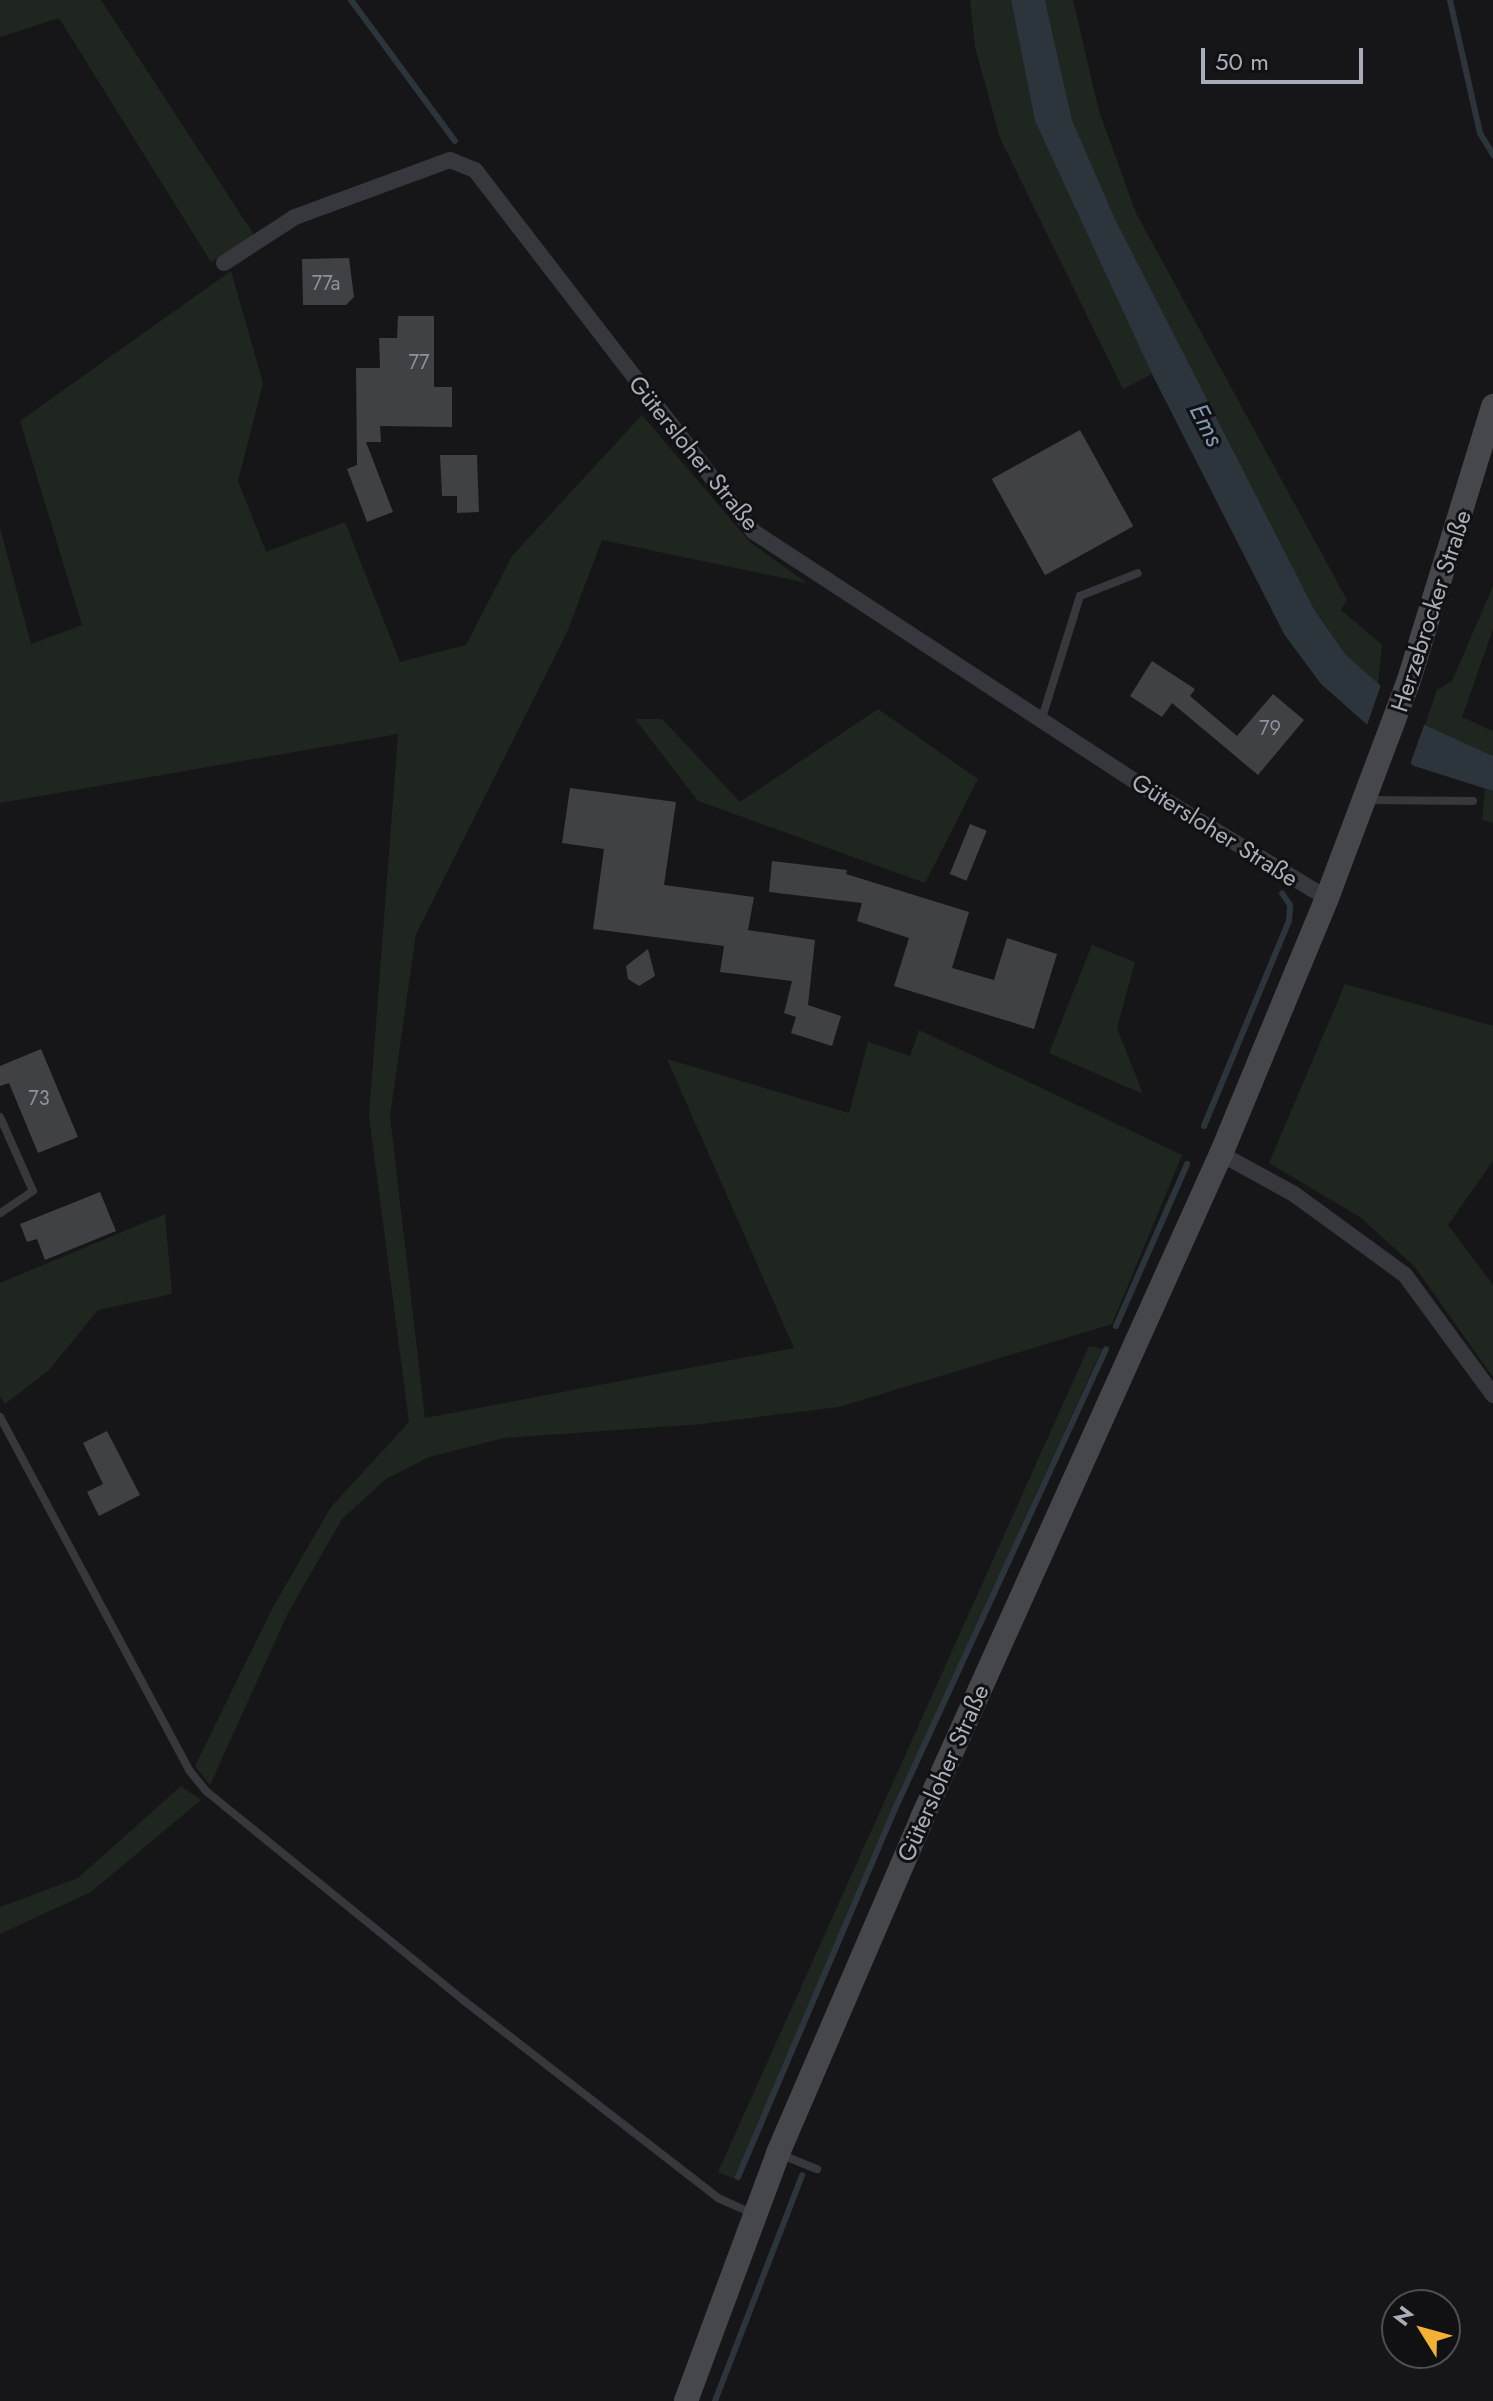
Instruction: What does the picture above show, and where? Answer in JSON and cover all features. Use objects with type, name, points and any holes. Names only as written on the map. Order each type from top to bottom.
[{"type":"main road","name":"Herzebrocker Straße","points":[[1378,769],[1433,610],[1473,483],[1493,406]]},
{"type":"main road","name":"Gütersloher Straße","points":[[686,2401],[752,2213],[922,1818],[1221,1154],[1378,769]]},
{"type":"street","name":"Gütersloher Straße","points":[[224,263],[295,217],[450,160],[475,170],[754,532],[1327,898]]},
{"type":"street","points":[[1221,1154],[1294,1194],[1405,1275],[1493,1395]]},
{"type":"lane","points":[[1042,718],[1080,596],[1138,573]]},
{"type":"lane","points":[[1365,800],[1473,801]]},
{"type":"lane","points":[[0,1117],[33,1191],[0,1213]]},
{"type":"lane","points":[[0,1417],[189,1770],[206,1791],[718,2198],[752,2213]]},
{"type":"lane","points":[[778,2153],[817,2169]]},
{"type":"shaded area","points":[[0,0],[101,0],[254,235],[211,262],[59,18],[0,37]]},
{"type":"shaded area","points":[[970,0],[1011,0],[1035,121],[1152,374],[1123,389],[1000,138],[975,47]]},
{"type":"shaded area","points":[[1045,0],[1073,0],[1099,111],[1136,213],[1347,600],[1341,610],[1382,645],[1378,684],[1346,655],[1315,611],[1115,219],[1072,120]]},
{"type":"shaded area","points":[[231,271],[263,383],[238,481],[266,552],[345,522],[400,662],[466,645],[512,556],[642,415],[750,542],[807,583],[602,540],[567,632],[416,934],[390,1116],[425,1418],[794,1348],[667,1059],[849,1113],[868,1042],[910,1056],[919,1030],[1182,1155],[1112,1324],[839,1407],[702,1424],[504,1438],[429,1457],[386,1479],[342,1519],[288,1613],[210,1785],[195,1766],[273,1607],[331,1507],[409,1422],[369,1116],[398,734],[0,803],[0,528],[31,644],[82,625],[20,421]]},
{"type":"shaded area","points":[[1493,586],[1493,629],[1462,717],[1493,731],[1493,756],[1425,725],[1437,690],[1452,681]]},
{"type":"shaded area","points":[[878,709],[978,779],[925,883],[698,801],[635,719],[662,719],[740,802]]},
{"type":"shaded area","points":[[1485,789],[1493,791],[1493,823],[1482,820]]},
{"type":"shaded area","points":[[1092,945],[1135,962],[1117,1028],[1143,1094],[1049,1053]]},
{"type":"shaded area","points":[[1345,984],[1493,1026],[1493,1161],[1448,1225],[1493,1285],[1493,1377],[1415,1267],[1360,1217],[1269,1163]]},
{"type":"shaded area","points":[[165,1214],[172,1294],[98,1310],[49,1370],[5,1404],[0,1396],[0,1283]]},
{"type":"shaded area","points":[[1089,1346],[1102,1349],[892,1810],[735,2179],[718,2172]]},
{"type":"shaded area","points":[[181,1786],[201,1800],[91,1892],[0,1934],[0,1907],[78,1878]]},
{"type":"water","name":"Ems","points":[[1011,0],[1045,0],[1072,120],[1115,219],[1315,611],[1346,655],[1425,725],[1493,756],[1493,791],[1414,766],[1321,684],[1284,634],[1152,374],[1035,121]]},
{"type":"pier","points":[[1382,682],[1426,720],[1409,767],[1365,731]]},
{"type":"building","points":[[349,258],[354,297],[346,305],[303,305],[302,259]]},
{"type":"building","points":[[398,316],[434,316],[434,387],[452,387],[452,427],[380,426],[381,442],[366,442],[393,512],[367,522],[347,469],[357,465],[356,368],[380,368],[379,338],[397,338]]},
{"type":"building","points":[[1080,430],[1133,526],[1045,575],[992,479]]},
{"type":"building","points":[[440,455],[477,455],[479,512],[457,513],[457,496],[442,496]]},
{"type":"building","points":[[1152,661],[1195,689],[1190,696],[1237,736],[1273,694],[1304,720],[1258,775],[1172,703],[1162,717],[1130,696]]},
{"type":"building","points":[[570,788],[676,802],[664,885],[754,897],[748,930],[815,940],[808,1005],[841,1016],[832,1046],[791,1033],[796,1017],[784,1013],[792,981],[720,972],[724,946],[593,929],[604,849],[562,843]]},
{"type":"building","points":[[970,824],[987,831],[966,881],[950,874]]},
{"type":"building","points":[[772,861],[847,870],[846,874],[969,912],[952,968],[994,980],[1007,938],[1057,954],[1034,1029],[894,986],[909,938],[857,921],[862,903],[769,892]]},
{"type":"building","points":[[648,949],[655,976],[639,986],[628,979],[626,966]]},
{"type":"building","points":[[41,1049],[78,1137],[38,1153],[9,1083],[0,1086],[0,1066]]},
{"type":"building","points":[[100,1192],[116,1231],[45,1260],[37,1239],[27,1242],[20,1224]]},
{"type":"building","points":[[107,1431],[140,1495],[99,1516],[87,1492],[103,1484],[83,1443]]},
{"type":"waterway","points":[[351,0],[455,141]]},
{"type":"waterway","points":[[1450,0],[1480,133],[1493,155]]},
{"type":"waterway","points":[[1204,1126],[1289,921],[1290,905],[1282,893]]},
{"type":"waterway","points":[[1116,1326],[1187,1164]]},
{"type":"waterway","points":[[738,2177],[894,1811],[1106,1349]]},
{"type":"waterway","points":[[715,2401],[802,2175]]}]
